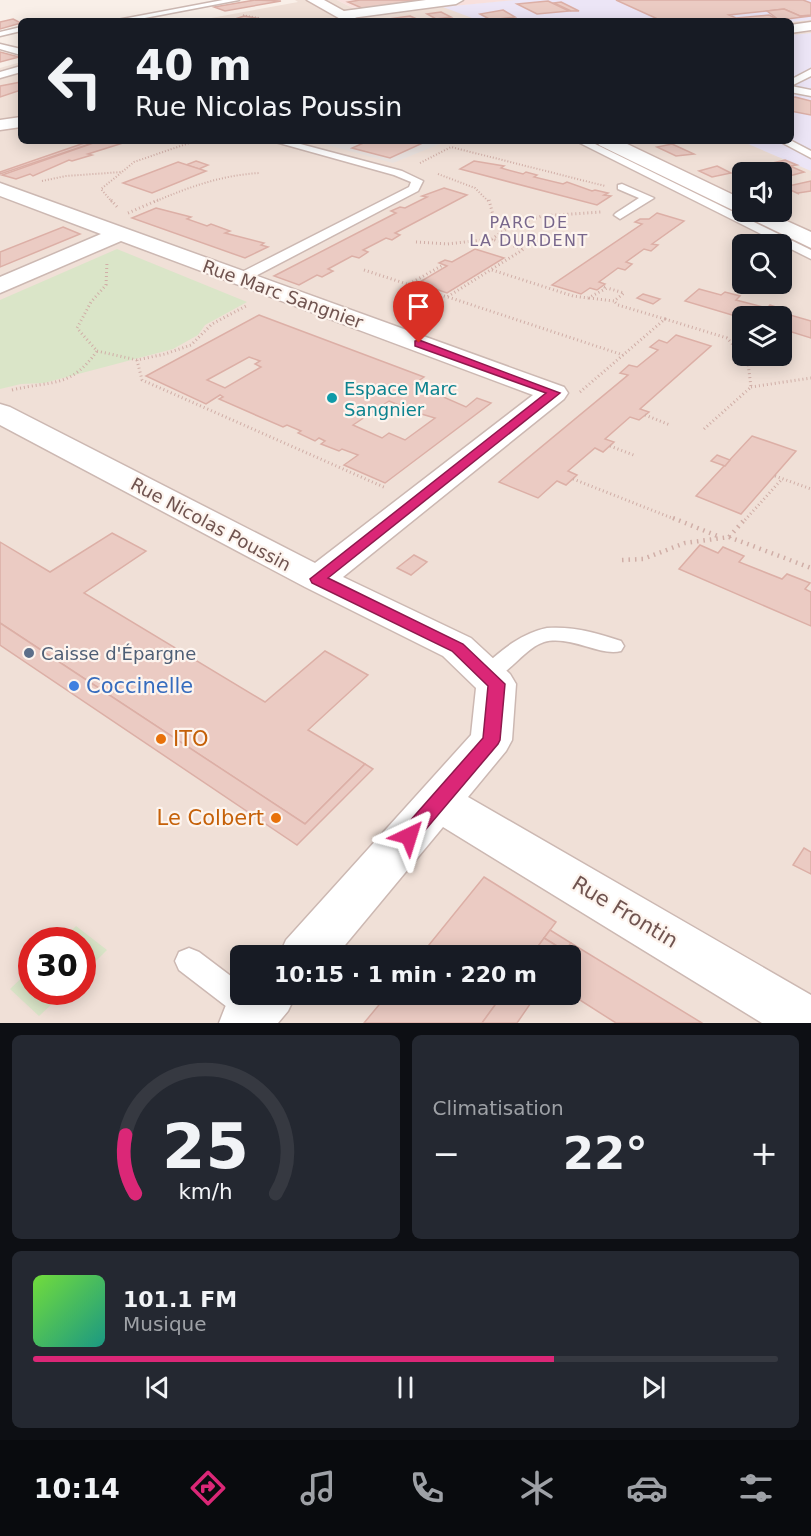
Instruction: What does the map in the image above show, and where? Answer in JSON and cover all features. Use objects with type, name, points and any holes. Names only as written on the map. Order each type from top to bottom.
[{"type":"street","points":[[314,0],[350,18],[456,0]]},
{"type":"street","points":[[794,28],[811,26]]},
{"type":"street","points":[[0,125],[18,122]]},
{"type":"street","points":[[612,144],[732,202]]},
{"type":"street","name":"Rue Marc Sangnier","points":[[3,190],[113,237],[241,278],[554,393]]},
{"type":"street","points":[[772,222],[811,241]]},
{"type":"street","points":[[0,286],[113,237]]},
{"type":"street","points":[[318,579],[554,393]]},
{"type":"street","name":"Rue Nicolas Poussin","points":[[4,402],[318,579],[458,647],[487,675]]},
{"type":"street","points":[[314,945],[491,740],[496,684],[487,675]]},
{"type":"street","name":"Rue Frontin","points":[[439,802],[810,1023]]},
{"type":"lane","points":[[133,18],[235,0]]},
{"type":"lane","points":[[0,34],[18,30]]},
{"type":"lane","points":[[0,46],[18,51]]},
{"type":"lane","points":[[0,65],[18,61]]},
{"type":"lane","points":[[0,75],[18,70]]},
{"type":"lane","points":[[794,82],[811,72]]},
{"type":"lane","points":[[794,90],[811,93]]},
{"type":"lane","points":[[241,278],[414,189],[417,181],[398,172],[289,144]]},
{"type":"lane","points":[[587,144],[811,255]]},
{"type":"lane","points":[[790,144],[811,154]]},
{"type":"lane","points":[[622,214],[648,198],[625,188]]},
{"type":"lane","points":[[487,675],[529,640],[575,634],[614,646]]},
{"type":"lane","points":[[189,961],[257,1010]]},
{"type":"path","points":[[259,18],[266,16]]},
{"type":"path","points":[[186,144],[134,162],[101,189],[125,214],[192,186],[239,174],[260,173]]},
{"type":"path","points":[[411,167],[451,147],[617,189],[625,188]]},
{"type":"path","points":[[3,190],[66,176],[122,172]]},
{"type":"path","points":[[429,172],[481,190],[492,203],[494,219],[511,226]]},
{"type":"path","points":[[492,239],[511,226],[526,220],[564,213],[622,214]]},
{"type":"path","points":[[113,237],[111,251],[106,256],[109,268],[106,285],[91,302],[77,328],[97,351],[137,360],[165,354],[191,345],[212,324],[277,291]]},
{"type":"path","points":[[416,242],[447,244],[492,239],[524,249],[447,297]]},
{"type":"path","points":[[409,285],[443,265]]},
{"type":"path","points":[[364,270],[624,355]]},
{"type":"path","points":[[491,270],[573,296],[615,301],[618,304],[727,338],[732,343]]},
{"type":"path","points":[[602,286],[624,292],[615,301]]},
{"type":"path","points":[[588,298],[607,288]]},
{"type":"path","points":[[554,393],[578,394],[665,319]]},
{"type":"path","points":[[4,402],[27,386],[51,385],[73,379],[88,366],[97,351]]},
{"type":"path","points":[[137,360],[142,380],[389,490],[444,479]]},
{"type":"path","points":[[748,366],[751,387]]},
{"type":"path","points":[[704,429],[751,387],[811,378]]},
{"type":"path","points":[[645,415],[670,425]]},
{"type":"path","points":[[610,446],[636,456]]},
{"type":"path","points":[[775,476],[811,489]]},
{"type":"path","points":[[573,479],[721,537]]},
{"type":"path","points":[[729,537],[782,479]]},
{"type":"path","points":[[622,560],[643,559],[685,543],[729,537],[811,568]]},
{"type":"shaded area","points":[[295,0],[337,0],[371,17],[516,0],[811,0],[811,1023],[0,1023],[0,68],[18,63],[18,144],[794,144],[794,18],[211,18],[298,2]]},
{"type":"shaded area","points":[[337,0],[516,0],[371,17]]},
{"type":"shaded area","points":[[516,0],[811,0],[811,20],[794,22],[794,18],[472,18],[443,7]]},
{"type":"shaded area","points":[[811,33],[811,171],[748,144],[794,144],[794,35]]},
{"type":"shaded area","points":[[324,144],[440,144],[393,163]]},
{"type":"green space","points":[[117,249],[247,302],[205,325],[198,335],[173,349],[44,383],[21,384],[0,389],[0,300]]},
{"type":"green space","points":[[96,941],[107,950],[96,961]]},
{"type":"green space","points":[[18,981],[18,996],[10,989]]},
{"type":"green space","points":[[27,1005],[51,1005],[39,1016]]},
{"type":"building","points":[[255,0],[281,1],[225,11],[214,7]]},
{"type":"building","points":[[438,0],[364,9],[348,2]]},
{"type":"building","points":[[616,0],[803,0],[811,3],[811,15],[800,16],[784,9],[729,15],[736,18],[655,18]]},
{"type":"building","points":[[548,1],[569,11],[537,14],[517,4]]},
{"type":"building","points":[[561,2],[579,11],[571,11],[554,3]]},
{"type":"building","points":[[784,9],[800,16],[811,16],[776,18],[767,11]]},
{"type":"building","points":[[503,10],[515,17],[487,18],[480,14]]},
{"type":"building","points":[[441,12],[451,17],[434,18],[427,14]]},
{"type":"building","points":[[769,15],[775,18],[736,18]]},
{"type":"building","points":[[13,19],[18,24],[0,29],[0,22]]},
{"type":"building","points":[[0,52],[18,57],[18,57],[0,62]]},
{"type":"building","points":[[18,83],[18,91],[0,97],[0,86]]},
{"type":"building","points":[[794,97],[811,101],[811,115],[794,112]]},
{"type":"building","points":[[81,144],[90,144],[0,174],[0,172]]},
{"type":"building","points":[[90,144],[120,144],[88,154],[92,155],[69,160],[33,176],[30,174],[16,179],[2,175]]},
{"type":"building","points":[[361,144],[421,144],[390,158],[352,148]]},
{"type":"building","points":[[672,144],[694,154],[676,156],[657,147]]},
{"type":"building","points":[[196,161],[208,165],[199,169],[186,165]]},
{"type":"building","points":[[474,161],[504,166],[501,168],[523,174],[526,172],[537,175],[534,177],[563,184],[567,182],[592,191],[608,193],[604,195],[611,196],[597,205],[460,169]]},
{"type":"building","points":[[178,162],[206,171],[152,193],[123,183]]},
{"type":"building","points":[[717,166],[731,173],[712,177],[699,171]]},
{"type":"building","points":[[792,167],[804,172],[792,175]]},
{"type":"building","points":[[811,181],[811,191],[799,194],[792,191],[792,185]]},
{"type":"building","points":[[444,188],[467,195],[395,233],[400,235],[392,240],[386,238],[363,250],[368,252],[359,258],[352,256],[328,269],[333,271],[322,277],[317,275],[299,285],[274,276],[396,213],[391,211],[400,207],[405,208],[427,197],[422,196]]},
{"type":"building","points":[[156,208],[191,217],[187,219],[207,226],[211,224],[230,231],[225,233],[264,243],[261,245],[268,247],[245,258],[132,218]]},
{"type":"building","points":[[657,213],[684,221],[652,244],[658,245],[651,251],[644,249],[626,262],[632,264],[625,270],[618,268],[599,282],[605,284],[597,290],[590,288],[581,294],[552,285],[642,224],[635,222],[640,219],[649,219]]},
{"type":"building","points":[[63,227],[80,234],[0,267],[0,252]]},
{"type":"building","points":[[475,249],[504,258],[447,293],[418,283],[447,266],[439,263],[445,260],[452,262]]},
{"type":"building","points":[[699,289],[721,295],[725,292],[740,296],[736,300],[759,306],[732,306],[732,315],[685,301]]},
{"type":"building","points":[[643,294],[660,299],[653,304],[637,298]]},
{"type":"building","name":"Espace Marc Sangnier","points":[[259,315],[424,377],[414,384],[466,407],[477,398],[491,403],[385,483],[344,465],[358,455],[321,444],[325,441],[319,438],[315,441],[298,433],[301,431],[287,425],[283,427],[219,399],[223,397],[220,395],[206,404],[146,376]],"holes":[[[249,357],[260,361],[255,364],[261,367],[225,388],[207,380]],[[389,401],[418,413],[435,418],[405,440],[389,433],[382,438],[353,425]]]},
{"type":"building","points":[[792,316],[811,321],[811,338],[792,332]]},
{"type":"building","points":[[676,335],[711,346],[640,409],[649,412],[639,420],[630,417],[605,439],[614,442],[603,452],[595,448],[568,471],[577,475],[566,485],[557,481],[538,498],[499,482],[628,375],[620,373],[629,365],[637,367],[658,350],[650,347],[659,340],[667,343]]},
{"type":"building","points":[[752,436],[796,451],[741,514],[696,496]]},
{"type":"building","points":[[717,455],[730,460],[725,466],[711,461]]},
{"type":"building","points":[[112,533],[146,551],[84,593],[265,702],[325,651],[368,675],[308,730],[365,764],[305,824],[0,623],[0,542],[50,572]]},
{"type":"building","points":[[700,545],[718,553],[723,547],[744,556],[739,562],[782,579],[787,574],[810,583],[805,589],[811,592],[811,626],[679,569]]},
{"type":"building","points":[[414,555],[427,562],[411,575],[397,568]]},
{"type":"building","points":[[0,623],[305,824],[365,764],[373,769],[297,845],[0,645]]},
{"type":"building","points":[[804,848],[811,852],[811,874],[793,865]]},
{"type":"building","points":[[484,877],[556,922],[539,945],[429,945]]},
{"type":"building","points":[[550,930],[571,943],[555,945],[544,938]]},
{"type":"building","points":[[544,938],[555,945],[539,945]]},
{"type":"building","points":[[581,949],[702,1023],[616,1023],[581,1001]]},
{"type":"building","points":[[379,1005],[495,1005],[482,1023],[364,1023]]},
{"type":"building","points":[[495,1005],[529,1005],[517,1023],[482,1023]]},
{"type":"place","name":"Espace Marc Sangnier","points":[[332,398]]},
{"type":"place","name":"Caisse d'Épargne","points":[[29,653]]},
{"type":"place","name":"Coccinelle","points":[[74,686]]},
{"type":"place","name":"ITO","points":[[161,739]]},
{"type":"place","name":"Le Colbert","points":[[276,818]]},
{"type":"district","name":"PARC DE LA DURDENT","points":[[529,231]]},
{"type":"route","points":[[409,836],[491,740],[496,684],[458,647],[318,579],[554,393],[419,343]]}]
